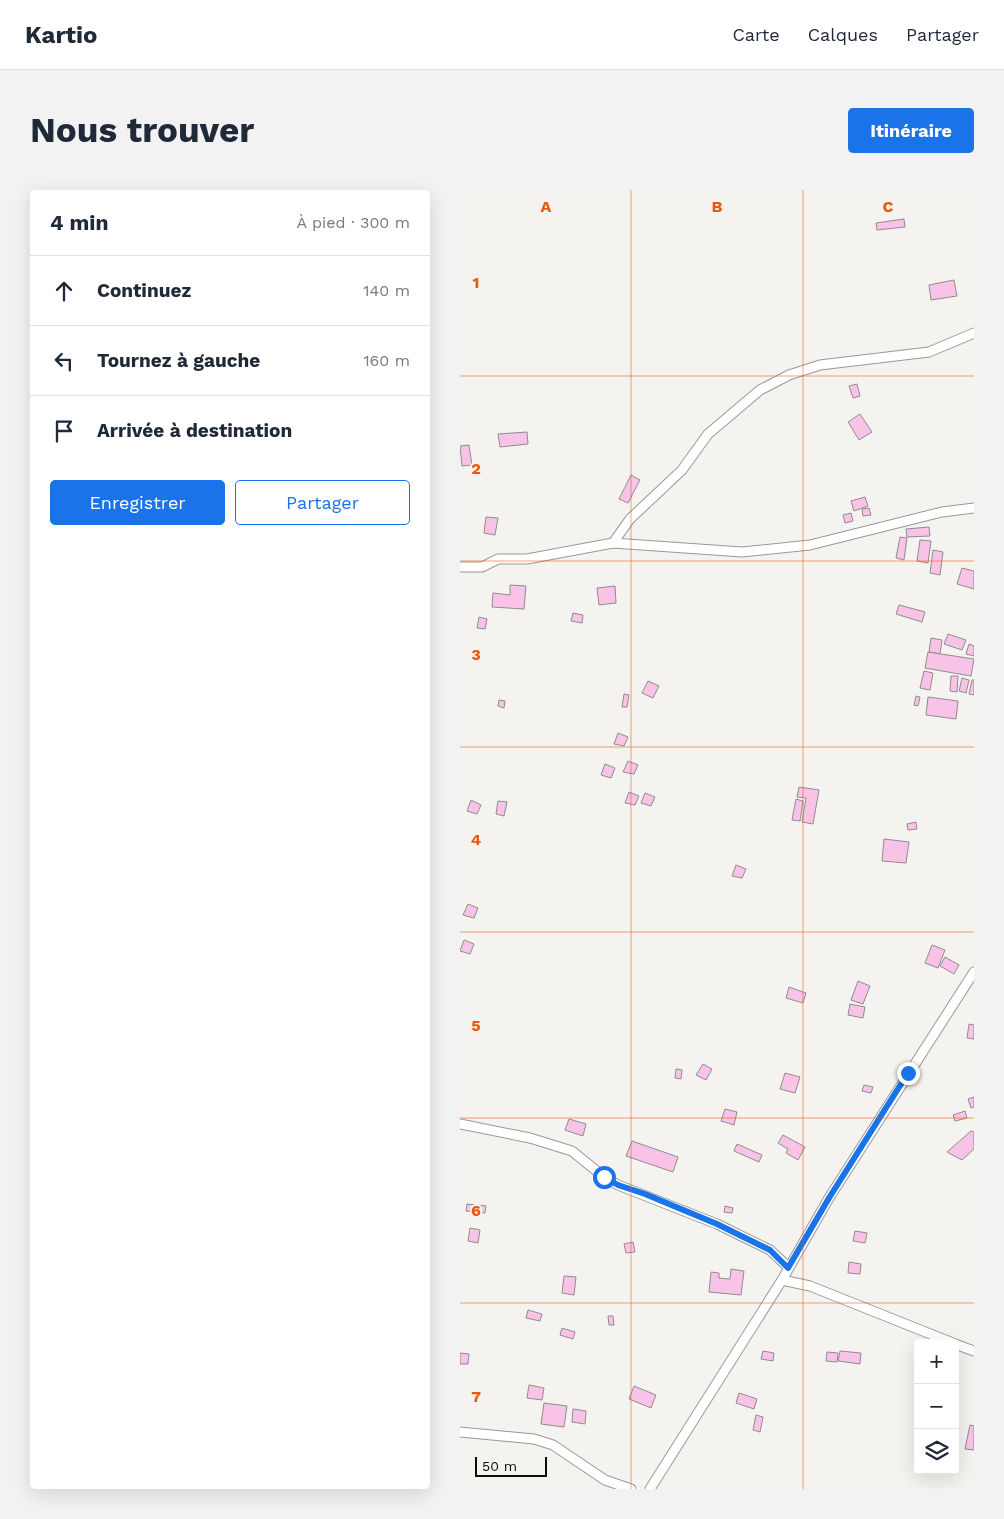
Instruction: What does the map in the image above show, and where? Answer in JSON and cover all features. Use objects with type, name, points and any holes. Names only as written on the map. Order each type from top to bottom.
[{"type":"street","points":[[613,543],[630,519],[682,470],[708,434],[760,390],[788,375],[820,365],[929,352],[974,333]]},
{"type":"street","points":[[460,567],[482,567],[498,559],[527,559],[613,543],[742,552],[810,545],[942,512],[974,508]]},
{"type":"street","points":[[650,1489],[782,1280],[835,1190],[974,972]]},
{"type":"street","points":[[460,1124],[530,1138],[572,1151],[604,1177],[618,1185],[645,1194],[717,1224],[770,1250],[788,1268]]},
{"type":"street","points":[[782,1280],[810,1286],[944,1339]]},
{"type":"street","points":[[959,1345],[974,1351]]},
{"type":"street","points":[[460,1432],[534,1439],[553,1445],[619,1488],[631,1489]]},
{"type":"building","points":[[904,219],[905,227],[877,230],[876,223]]},
{"type":"building","points":[[954,280],[957,296],[931,300],[929,285]]},
{"type":"building","points":[[857,384],[860,396],[853,398],[849,386]]},
{"type":"building","points":[[860,414],[872,432],[859,440],[848,422]]},
{"type":"building","points":[[527,432],[528,444],[500,447],[498,434]]},
{"type":"building","points":[[469,445],[472,465],[462,466],[460,446]]},
{"type":"building","points":[[631,475],[640,480],[628,503],[619,499]]},
{"type":"building","points":[[865,497],[868,506],[854,511],[851,501]]},
{"type":"building","points":[[869,508],[871,515],[863,516],[862,509]]},
{"type":"building","points":[[851,513],[853,521],[845,523],[843,515]]},
{"type":"building","points":[[486,517],[498,518],[495,535],[484,533]]},
{"type":"building","points":[[929,527],[930,536],[907,537],[906,529]]},
{"type":"building","points":[[900,537],[907,538],[904,560],[896,558]]},
{"type":"building","points":[[920,540],[931,541],[928,563],[917,561]]},
{"type":"building","points":[[933,550],[943,552],[940,575],[930,573]]},
{"type":"building","points":[[962,568],[974,571],[974,589],[957,584]]},
{"type":"building","points":[[510,585],[526,586],[524,609],[492,607],[493,593],[510,595]]},
{"type":"building","points":[[615,586],[616,603],[599,605],[597,588]]},
{"type":"building","points":[[899,605],[925,612],[922,622],[896,614]]},
{"type":"building","points":[[573,613],[583,615],[582,623],[571,621]]},
{"type":"building","points":[[479,617],[487,619],[485,629],[477,628]]},
{"type":"building","points":[[948,634],[966,640],[962,650],[944,644]]},
{"type":"building","points":[[931,638],[942,640],[940,654],[929,652]]},
{"type":"building","points":[[969,644],[974,646],[974,656],[966,654]]},
{"type":"building","points":[[928,652],[974,659],[971,676],[925,668]]},
{"type":"building","points":[[924,671],[933,673],[930,690],[920,688]]},
{"type":"building","points":[[951,676],[958,676],[957,692],[950,691]]},
{"type":"building","points":[[962,678],[969,680],[966,693],[959,691]]},
{"type":"building","points":[[972,680],[974,680],[974,695],[969,694]]},
{"type":"building","points":[[648,681],[659,686],[653,698],[642,693]]},
{"type":"building","points":[[624,694],[629,695],[627,707],[622,707]]},
{"type":"building","points":[[916,696],[920,697],[918,706],[914,705]]},
{"type":"building","points":[[928,697],[958,701],[956,719],[926,715]]},
{"type":"building","points":[[499,700],[505,701],[504,708],[498,706]]},
{"type":"building","points":[[618,733],[628,737],[624,746],[614,744]]},
{"type":"building","points":[[628,761],[638,765],[634,774],[623,772]]},
{"type":"building","points":[[605,764],[615,768],[611,778],[601,775]]},
{"type":"building","points":[[799,787],[819,790],[813,824],[802,822],[806,798],[797,797]]},
{"type":"building","points":[[629,792],[639,796],[635,805],[625,803]]},
{"type":"building","points":[[645,793],[655,797],[651,806],[641,803]]},
{"type":"building","points":[[796,799],[803,801],[800,821],[792,820]]},
{"type":"building","points":[[471,800],[481,805],[477,814],[467,811]]},
{"type":"building","points":[[498,801],[507,802],[504,816],[496,814]]},
{"type":"building","points":[[916,822],[917,829],[908,830],[907,824]]},
{"type":"building","points":[[884,839],[909,842],[906,863],[882,861]]},
{"type":"building","points":[[736,865],[746,869],[742,878],[732,876]]},
{"type":"building","points":[[468,904],[478,908],[474,918],[463,915]]},
{"type":"building","points":[[464,940],[474,944],[470,954],[460,951]]},
{"type":"building","points":[[932,945],[945,950],[938,968],[925,963]]},
{"type":"building","points":[[945,957],[959,965],[954,974],[940,966]]},
{"type":"building","points":[[858,981],[870,986],[863,1004],[851,1000]]},
{"type":"building","points":[[789,987],[806,993],[803,1003],[786,998]]},
{"type":"building","points":[[850,1004],[865,1007],[863,1018],[848,1015]]},
{"type":"building","points":[[969,1024],[974,1025],[974,1039],[967,1038]]},
{"type":"building","points":[[703,1064],[712,1069],[706,1080],[696,1075]]},
{"type":"building","points":[[676,1069],[682,1070],[681,1079],[675,1078]]},
{"type":"building","points":[[785,1073],[800,1077],[795,1093],[780,1089]]},
{"type":"building","points":[[864,1085],[873,1087],[871,1093],[862,1091]]},
{"type":"building","points":[[974,1097],[974,1107],[971,1108],[968,1099]]},
{"type":"building","points":[[725,1109],[737,1112],[734,1125],[721,1121]]},
{"type":"building","points":[[965,1111],[967,1118],[955,1121],[953,1115]]},
{"type":"building","points":[[569,1119],[586,1124],[583,1136],[565,1130]]},
{"type":"building","points":[[971,1131],[974,1132],[974,1149],[962,1160],[947,1152]]},
{"type":"building","points":[[783,1135],[805,1147],[798,1160],[786,1153],[788,1149],[778,1143]]},
{"type":"building","points":[[632,1141],[678,1157],[673,1172],[626,1156]]},
{"type":"building","points":[[737,1144],[762,1155],[759,1162],[734,1151]]},
{"type":"building","points":[[467,1204],[486,1206],[485,1213],[466,1211]]},
{"type":"building","points":[[725,1206],[733,1208],[732,1213],[724,1212]]},
{"type":"building","points":[[470,1228],[480,1230],[478,1243],[468,1241]]},
{"type":"building","points":[[855,1231],[867,1233],[865,1243],[853,1241]]},
{"type":"building","points":[[633,1242],[635,1252],[626,1253],[624,1244]]},
{"type":"building","points":[[849,1262],[861,1264],[860,1274],[848,1273]]},
{"type":"building","points":[[731,1269],[744,1271],[741,1295],[709,1292],[711,1272],[719,1273],[719,1278],[730,1279]]},
{"type":"building","points":[[564,1276],[576,1277],[574,1295],[562,1293]]},
{"type":"building","points":[[528,1310],[542,1314],[540,1321],[526,1318]]},
{"type":"building","points":[[608,1316],[613,1316],[614,1325],[609,1325]]},
{"type":"building","points":[[562,1328],[575,1332],[573,1339],[560,1335]]},
{"type":"building","points":[[763,1351],[774,1353],[773,1361],[761,1359]]},
{"type":"building","points":[[840,1351],[861,1353],[860,1364],[838,1361]]},
{"type":"building","points":[[827,1352],[838,1353],[837,1362],[826,1361]]},
{"type":"building","points":[[460,1353],[469,1354],[468,1364],[460,1364]]},
{"type":"building","points":[[529,1385],[544,1388],[542,1400],[527,1398]]},
{"type":"building","points":[[634,1386],[656,1395],[651,1408],[629,1399]]},
{"type":"building","points":[[739,1393],[757,1399],[754,1409],[736,1403]]},
{"type":"building","points":[[544,1403],[567,1406],[564,1427],[541,1424]]},
{"type":"building","points":[[573,1409],[586,1411],[585,1424],[572,1422]]},
{"type":"building","points":[[756,1415],[763,1417],[760,1432],[753,1430]]},
{"type":"building","points":[[970,1425],[974,1426],[974,1450],[965,1449]]},
{"type":"route","points":[[604,1177],[618,1185],[645,1194],[717,1224],[770,1250],[788,1268],[829,1198],[908,1073]]}]
